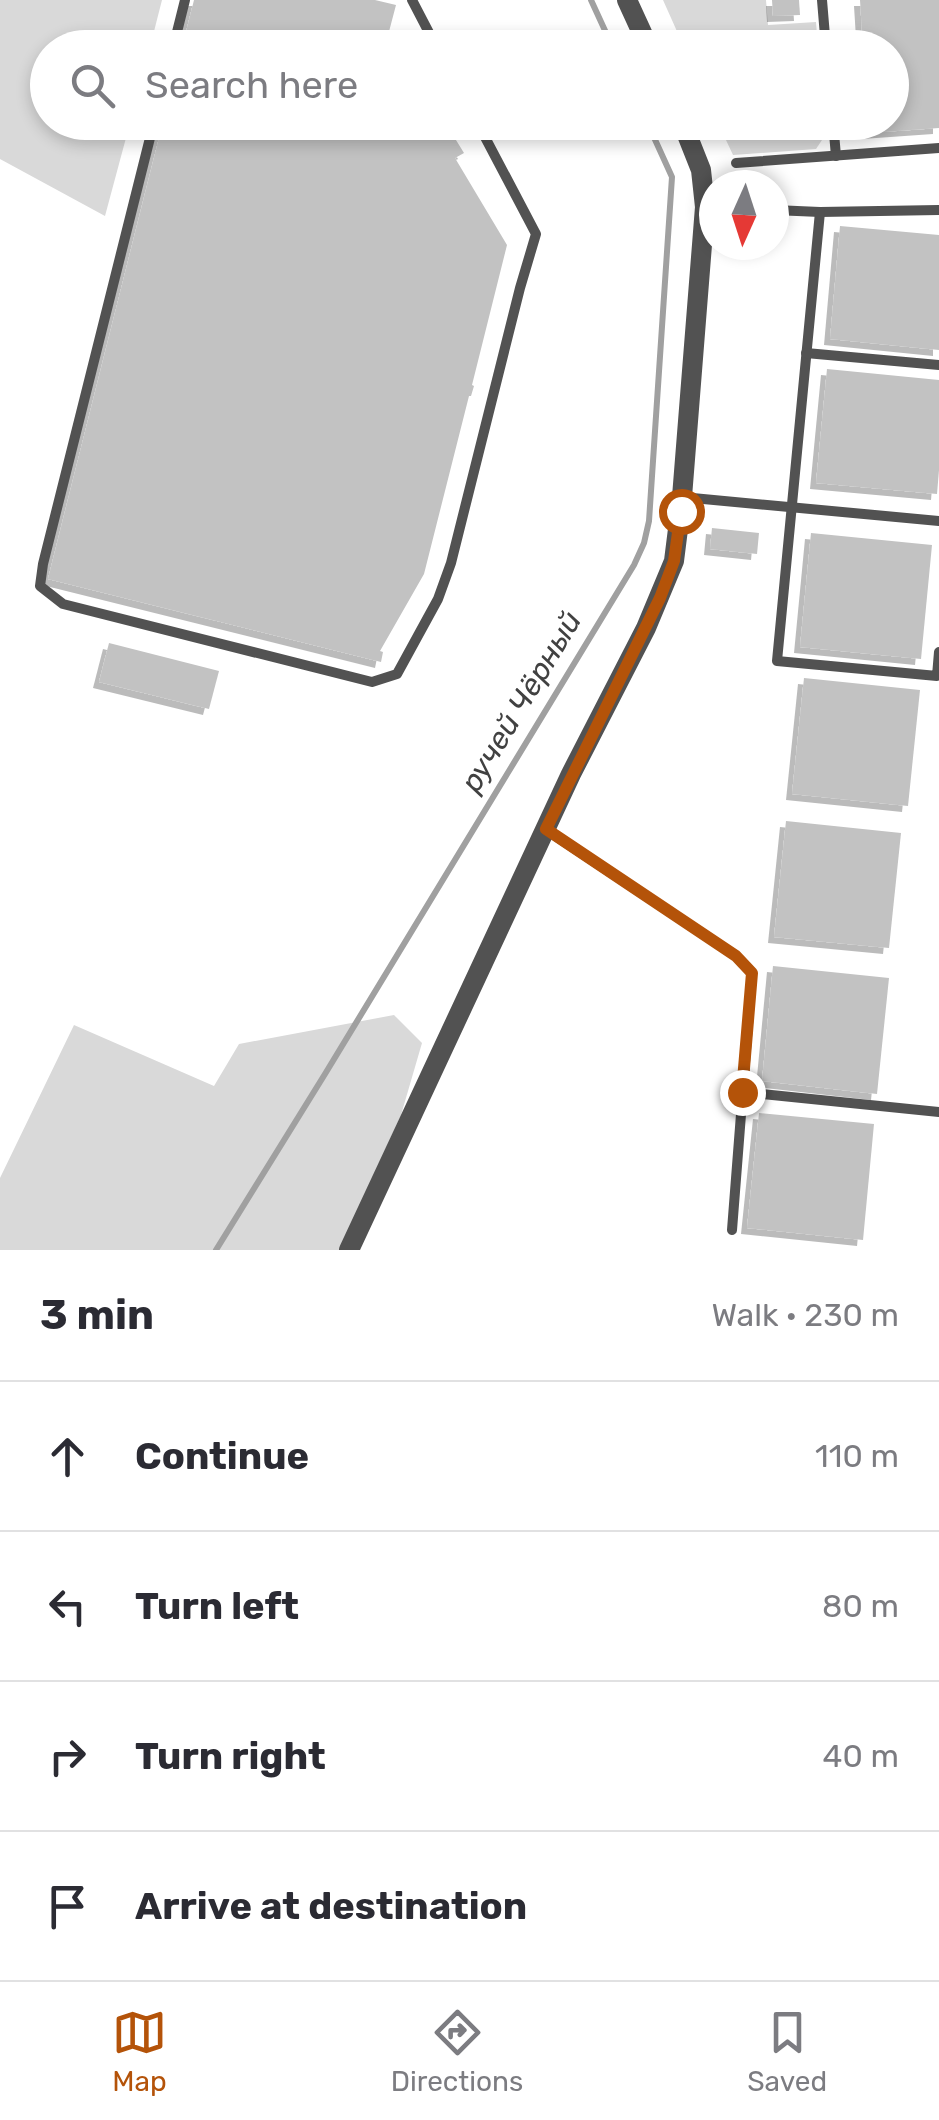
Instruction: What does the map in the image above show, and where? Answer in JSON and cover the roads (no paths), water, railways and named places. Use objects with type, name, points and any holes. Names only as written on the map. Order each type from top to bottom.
[{"type":"street","points":[[627,0],[640,30]]},
{"type":"street","points":[[689,140],[701,170]]},
{"type":"street","points":[[349,1250],[546,829],[660,598],[674,561],[704,260]]},
{"type":"lane","points":[[178,30],[185,0]]},
{"type":"lane","points":[[412,0],[428,30]]},
{"type":"lane","points":[[822,0],[824,30]]},
{"type":"lane","points":[[149,140],[40,586],[63,604],[372,682],[397,674],[438,599],[456,545],[536,234],[486,140]]},
{"type":"lane","points":[[835,140],[836,156]]},
{"type":"lane","points":[[736,164],[939,148]]},
{"type":"lane","points":[[789,211],[939,210]]},
{"type":"lane","points":[[820,212],[777,661],[937,676],[939,652]]},
{"type":"lane","points":[[806,353],[939,365]]},
{"type":"lane","points":[[682,497],[939,521]]},
{"type":"lane","points":[[546,829],[736,956],[752,973],[732,1230]]},
{"type":"lane","points":[[742,1092],[939,1112]]},
{"type":"waterway","name":"ручей Чёрный","points":[[591,0],[605,30]]},
{"type":"waterway","name":"ручей Чёрный","points":[[216,1250],[644,543],[649,521],[672,177],[655,140]]}]
